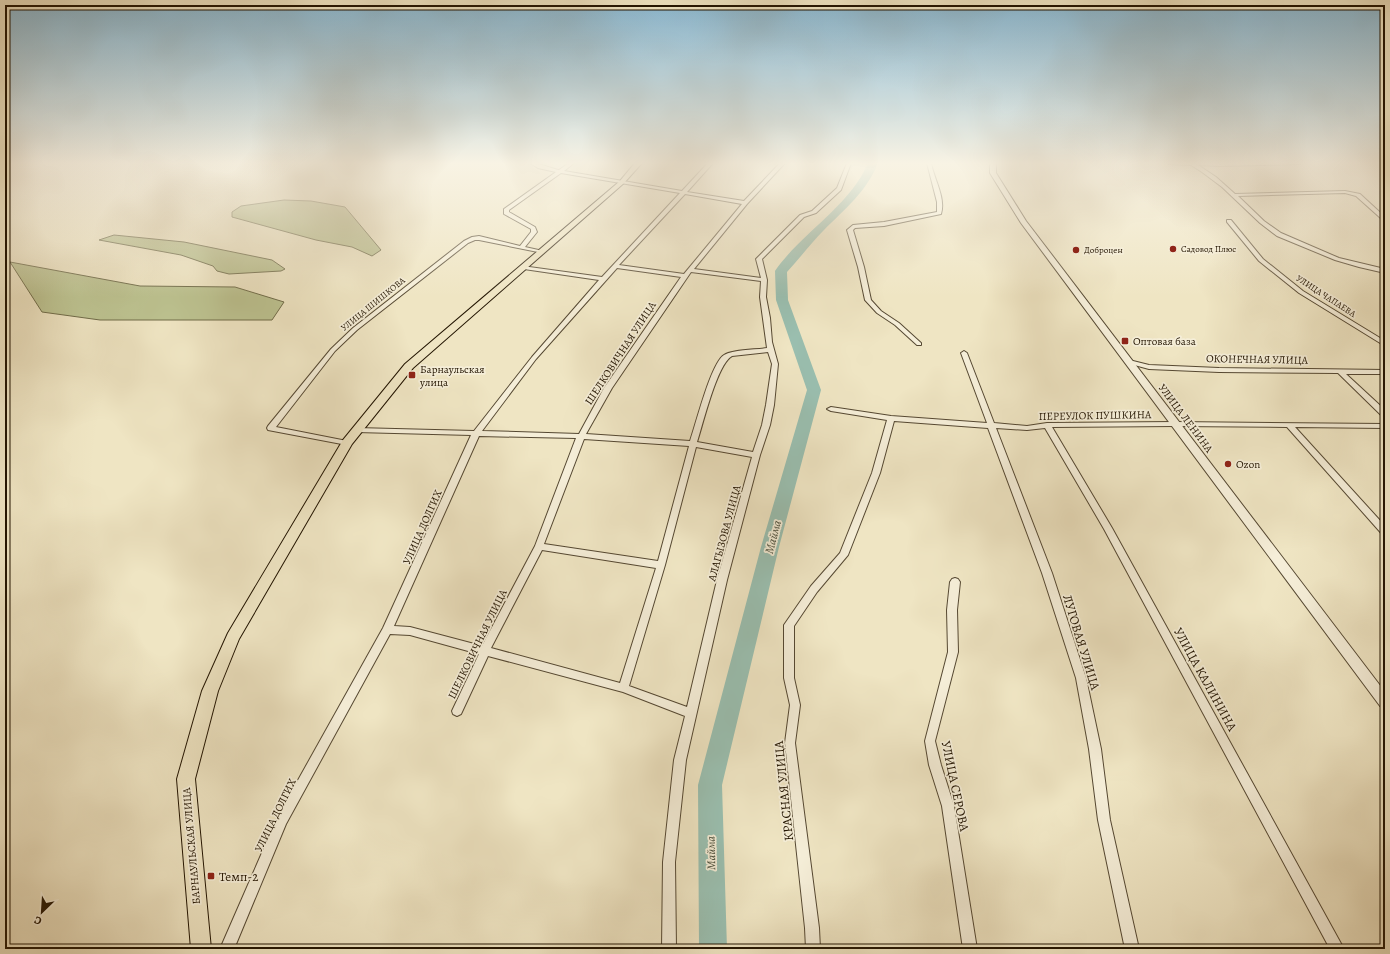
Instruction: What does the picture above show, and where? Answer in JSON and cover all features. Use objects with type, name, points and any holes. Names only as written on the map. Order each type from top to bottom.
[{"type":"main road","name":"БАРНАУЛЬСКАЯ УЛИЦА","points":[[201,949],[186,779],[210,691],[233,637],[356,430],[410,366],[592,208]]},
{"type":"street","points":[[509,208],[506,213],[532,228],[534,232],[522,247]]},
{"type":"street","name":"УЛИЦА ДОЛГИХ","points":[[227,949],[282,820],[387,630],[476,433],[534,358],[603,279],[669,208]]},
{"type":"street","name":"ШЕЛКОВИЧНАЯ УЛИЦА","points":[[456,711],[485,650],[539,546],[581,436],[608,388],[688,273],[741,208]]},
{"type":"street","name":"АЛАГЫЗОВА УЛИЦА","points":[[669,949],[669,862],[680,760],[722,580],[756,455],[766,425],[770,405],[775,364],[771,350],[767,318],[762,296],[764,280],[759,259],[802,216],[814,212],[819,208]]},
{"type":"street","points":[[919,344],[897,324],[879,312],[868,300],[861,266],[850,230],[854,227],[884,224],[939,213],[939,208]]},
{"type":"street","name":"УЛИЦА ЛЕНИНА","points":[[1014,208],[1023,222],[1385,702]]},
{"type":"street","points":[[1246,208],[1274,232],[1302,245],[1344,260],[1385,271]]},
{"type":"street","points":[[1372,208],[1385,220]]},
{"type":"street","name":"УЛИЦА ЧАПАЕВА","points":[[1229,222],[1261,260],[1301,292],[1385,344]]},
{"type":"street","name":"УЛИЦА ШИШКОВА","points":[[347,443],[284,432],[271,428],[333,350],[355,329],[466,242],[474,238],[479,238],[540,252]]},
{"type":"street","points":[[616,266],[764,280]]},
{"type":"street","points":[[524,267],[603,279]]},
{"type":"street","points":[[623,688],[661,565],[715,374],[725,357],[731,354],[771,350]]},
{"type":"street","name":"ЛУГОВАЯ УЛИЦА","points":[[964,353],[1047,573],[1081,678],[1095,749],[1104,820],[1132,949]]},
{"type":"street","name":"ОКОНЕЧНАЯ УЛИЦА","points":[[1129,362],[1149,367],[1219,370],[1385,372]]},
{"type":"street","points":[[1340,372],[1385,414]]},
{"type":"street","name":"ПЕРЕУЛОК ПУШКИНА","points":[[831,409],[891,418],[1027,428],[1047,425],[1176,424],[1385,426]]},
{"type":"street","name":"КРАСНАЯ УЛИЦА","points":[[813,949],[812,928],[790,743],[795,705],[789,678],[789,624],[814,589],[844,555],[876,473],[891,418]]},
{"type":"street","name":"УЛИЦА КАЛИНИНА","points":[[1047,425],[1108,528],[1338,949]]},
{"type":"street","points":[[1289,426],[1385,532]]},
{"type":"street","points":[[356,430],[581,436],[694,444],[756,455]]},
{"type":"street","points":[[539,546],[661,565]]},
{"type":"street","name":"УЛИЦА СЕРОВА","points":[[955,582],[952,610],[953,652],[930,741],[935,765],[948,806],[970,949]]},
{"type":"street","points":[[387,630],[410,631],[485,650],[623,688],[690,713]]},
{"type":"green space","points":[[239,208],[345,208],[381,250],[372,256],[352,247],[316,240],[232,217],[232,212]]},
{"type":"green space","points":[[114,235],[184,242],[272,260],[285,269],[281,271],[229,274],[217,271],[213,266],[181,255],[99,240]]},
{"type":"green space","points":[[10,262],[140,286],[235,287],[284,302],[272,320],[100,320],[42,312]]},
{"type":"waterway","name":"Майма","points":[[713,949],[710,785],[770,547],[814,390],[782,300],[781,271],[819,229],[841,208]]},
{"type":"place","name":"Садовод Плюс","points":[[1173,249]]},
{"type":"place","name":"Доброцен","points":[[1076,250]]},
{"type":"place","name":"Оптовая база","points":[[1125,341]]},
{"type":"place","name":"Барнаульская улица","points":[[412,375]]},
{"type":"place","name":"Ozon","points":[[1228,464]]},
{"type":"place","name":"Темп-2","points":[[211,876]]}]
